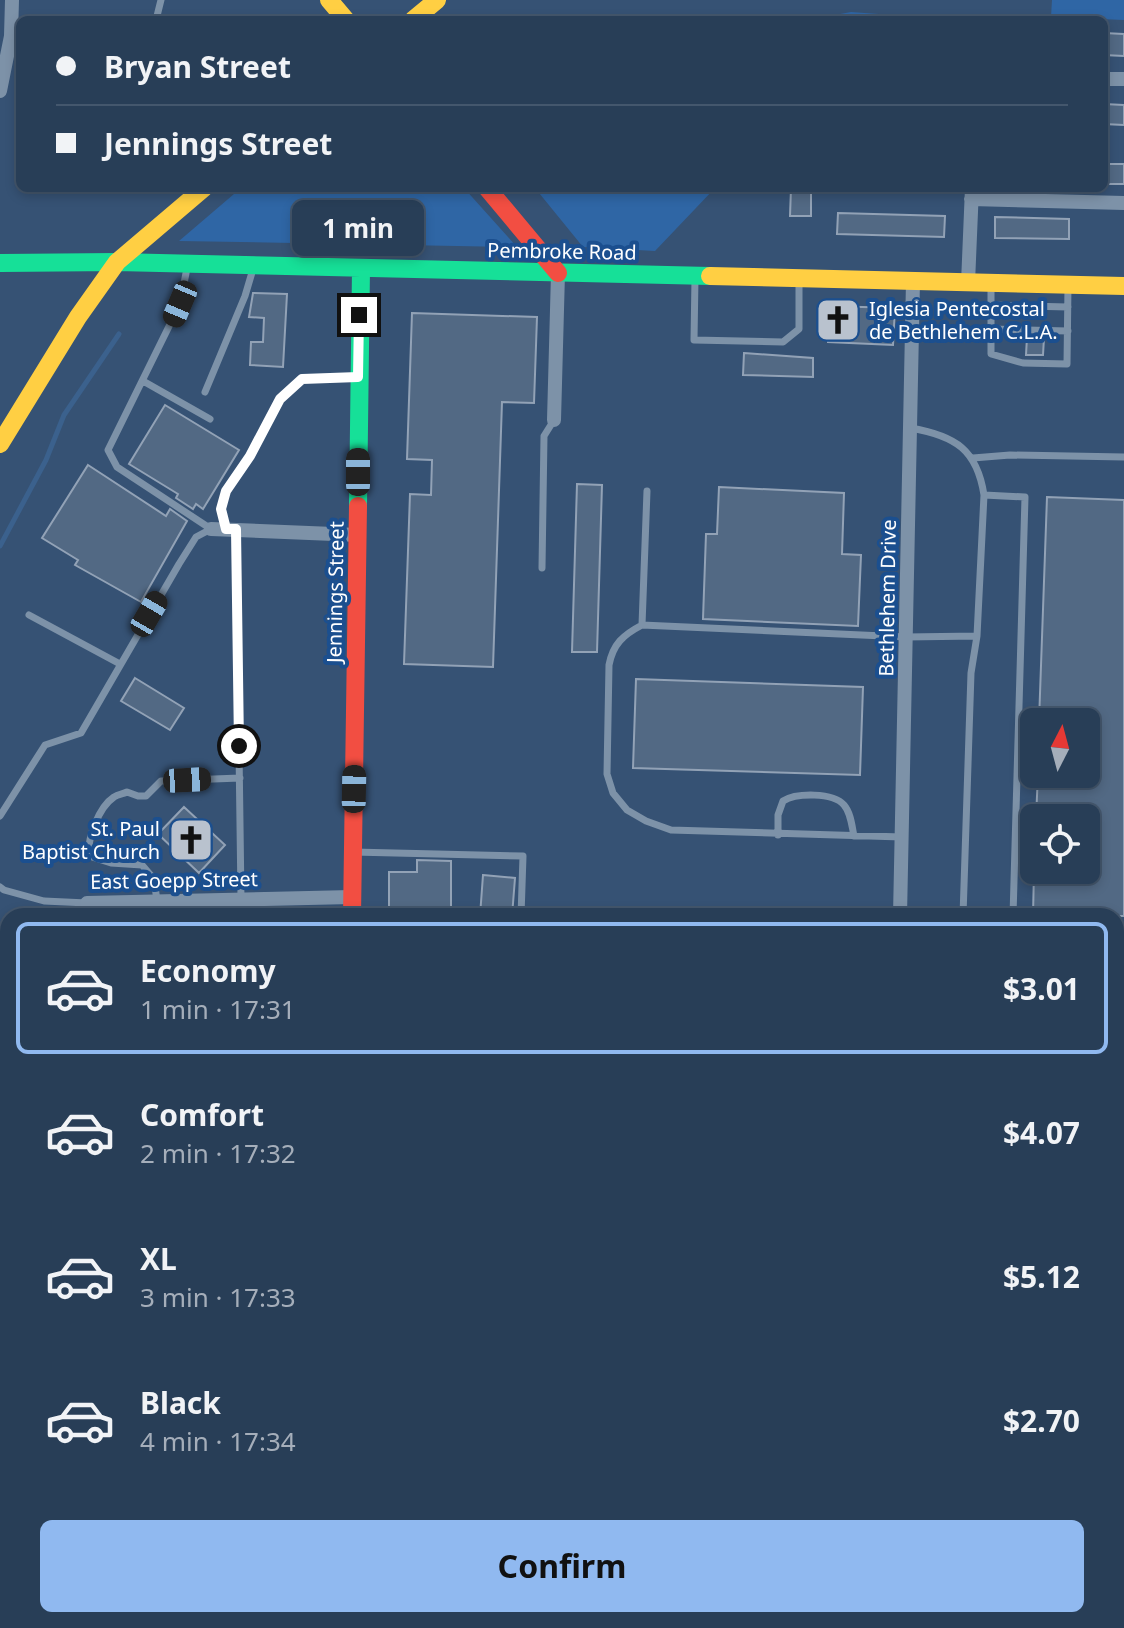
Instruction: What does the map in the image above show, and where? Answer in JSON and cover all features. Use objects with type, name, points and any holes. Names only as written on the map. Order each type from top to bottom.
[{"type":"main road","points":[[329,0],[343,16]]},
{"type":"main road","points":[[418,16],[437,0]]},
{"type":"main road","points":[[0,444],[78,317],[117,262],[199,192]]},
{"type":"main road","points":[[490,192],[558,273]]},
{"type":"main road","name":"Pembroke Road","points":[[0,263],[117,262],[1124,286]]},
{"type":"main road","name":"Jennings Street","points":[[352,908],[361,269]]},
{"type":"street","points":[[0,91],[8,61],[12,0]]},
{"type":"street","points":[[968,283],[972,193],[1124,203]]},
{"type":"street","points":[[554,420],[558,273]]},
{"type":"street","name":"Bethlehem Drive","points":[[900,908],[913,281]]},
{"type":"street","points":[[224,529],[358,535]]},
{"type":"street","name":"East Goepp Street","points":[[95,907],[157,901],[352,897]]},
{"type":"lane","points":[[187,264],[180,304],[108,450],[117,467],[224,529]]},
{"type":"lane","points":[[205,392],[245,296],[254,266]]},
{"type":"lane","points":[[695,276],[694,340],[783,342],[799,329],[799,279]]},
{"type":"lane","points":[[991,283],[991,354],[1023,363],[1067,364],[1068,285]]},
{"type":"lane","points":[[991,305],[1068,307]]},
{"type":"lane","points":[[991,329],[1068,331]]},
{"type":"lane","points":[[241,898],[240,778],[221,509],[226,491],[250,456],[280,399],[302,379],[358,377]]},
{"type":"lane","points":[[143,381],[210,419]]},
{"type":"lane","points":[[542,568],[544,436],[554,420]]},
{"type":"lane","points":[[911,428],[950,439],[973,458],[980,472],[984,495],[977,636],[971,673],[963,908]]},
{"type":"lane","points":[[973,458],[1010,455],[1124,457]]},
{"type":"lane","points":[[642,625],[647,491]]},
{"type":"lane","points":[[984,495],[1025,497],[1013,908]]},
{"type":"lane","points":[[0,816],[45,745],[81,733],[196,537],[224,529]]},
{"type":"lane","points":[[29,615],[120,664]]},
{"type":"lane","points":[[902,837],[671,830],[627,810],[613,793],[607,774],[612,649],[625,634],[642,625],[906,637],[977,636]]},
{"type":"lane","points":[[157,901],[154,879],[142,865],[111,863],[89,856],[88,845],[98,819],[113,797],[127,792],[146,796],[161,781],[240,778]]},
{"type":"lane","points":[[778,835],[778,815],[783,801],[793,795],[826,796],[840,801],[847,809],[854,836]]},
{"type":"lane","points":[[352,852],[523,856],[521,908]]},
{"type":"lane","name":"East Goepp Street","points":[[0,887],[44,901],[95,907]]},
{"type":"shaded area","points":[[1052,0],[1124,0],[1124,20],[1108,19],[1108,16],[1051,16]]},
{"type":"shaded area","points":[[851,12],[906,16],[830,16]]},
{"type":"shaded area","points":[[236,192],[468,192],[517,247],[179,241]]},
{"type":"shaded area","points":[[538,192],[711,192],[655,251],[583,247]]},
{"type":"building","points":[[1108,33],[1124,34],[1124,56],[1108,55]]},
{"type":"building","points":[[1108,104],[1124,105],[1124,125],[1108,124]]},
{"type":"building","points":[[1108,164],[1124,164],[1124,184],[1108,184]]},
{"type":"building","points":[[791,192],[811,192],[811,216],[790,216]]},
{"type":"building","points":[[838,213],[945,216],[944,237],[837,234]]},
{"type":"building","points":[[995,217],[1069,219],[1069,239],[995,238]]},
{"type":"building","points":[[253,293],[287,294],[283,367],[250,365],[251,342],[263,342],[264,318],[249,317]]},
{"type":"building","points":[[830,306],[895,308],[893,345],[828,342]]},
{"type":"building","points":[[412,313],[537,317],[534,403],[502,402],[493,667],[404,664],[410,494],[431,495],[432,460],[407,459]]},
{"type":"building","points":[[1027,337],[1044,338],[1043,355],[1026,355]]},
{"type":"building","points":[[744,353],[813,358],[813,377],[743,375]]},
{"type":"building","points":[[165,405],[239,450],[203,509],[196,504],[193,509],[176,498],[178,494],[129,464]]},
{"type":"building","points":[[88,465],[166,516],[170,509],[187,521],[141,602],[75,565],[78,560],[42,538]]},
{"type":"building","points":[[577,484],[602,485],[597,652],[572,652]]},
{"type":"building","points":[[719,487],[844,493],[842,554],[861,555],[858,626],[703,619],[706,534],[717,534]]},
{"type":"building","points":[[1047,497],[1124,500],[1124,908],[1033,908],[1034,884],[1100,884],[1100,804],[1037,804],[1037,788],[1100,788],[1100,708],[1039,708]]},
{"type":"building","points":[[135,678],[184,708],[170,730],[121,701]]},
{"type":"building","points":[[636,679],[863,687],[860,775],[633,768]]},
{"type":"building","name":"St. Paul Baptist Church","points":[[184,807],[225,845],[199,873],[158,834]]},
{"type":"building","points":[[417,860],[451,861],[451,908],[389,908],[389,872],[417,872]]},
{"type":"building","points":[[483,875],[515,878],[513,908],[481,908]]},
{"type":"waterway","points":[[0,546],[46,460],[64,415],[119,334]]},
{"type":"traffic: fast","points":[[0,263],[117,262],[710,276]]},
{"type":"traffic: fast","points":[[358,506],[361,269]]},
{"type":"traffic: slow","points":[[329,0],[343,16]]},
{"type":"traffic: slow","points":[[418,16],[437,0]]},
{"type":"traffic: slow","points":[[0,444],[78,317],[117,262],[199,192]]},
{"type":"traffic: slow","points":[[710,276],[1124,286]]},
{"type":"traffic: jam","points":[[490,192],[558,273]]},
{"type":"traffic: jam","points":[[352,908],[358,506]]},
{"type":"place","name":"Iglesia Pentecostal de Bethlehem C.L.A.","points":[[838,320]]},
{"type":"place","name":"St. Paul Baptist Church","points":[[191,840]]},
{"type":"route","points":[[239,746],[236,529],[226,529],[222,501],[250,456],[274,408],[295,384],[302,379],[358,377],[359,315]]}]
